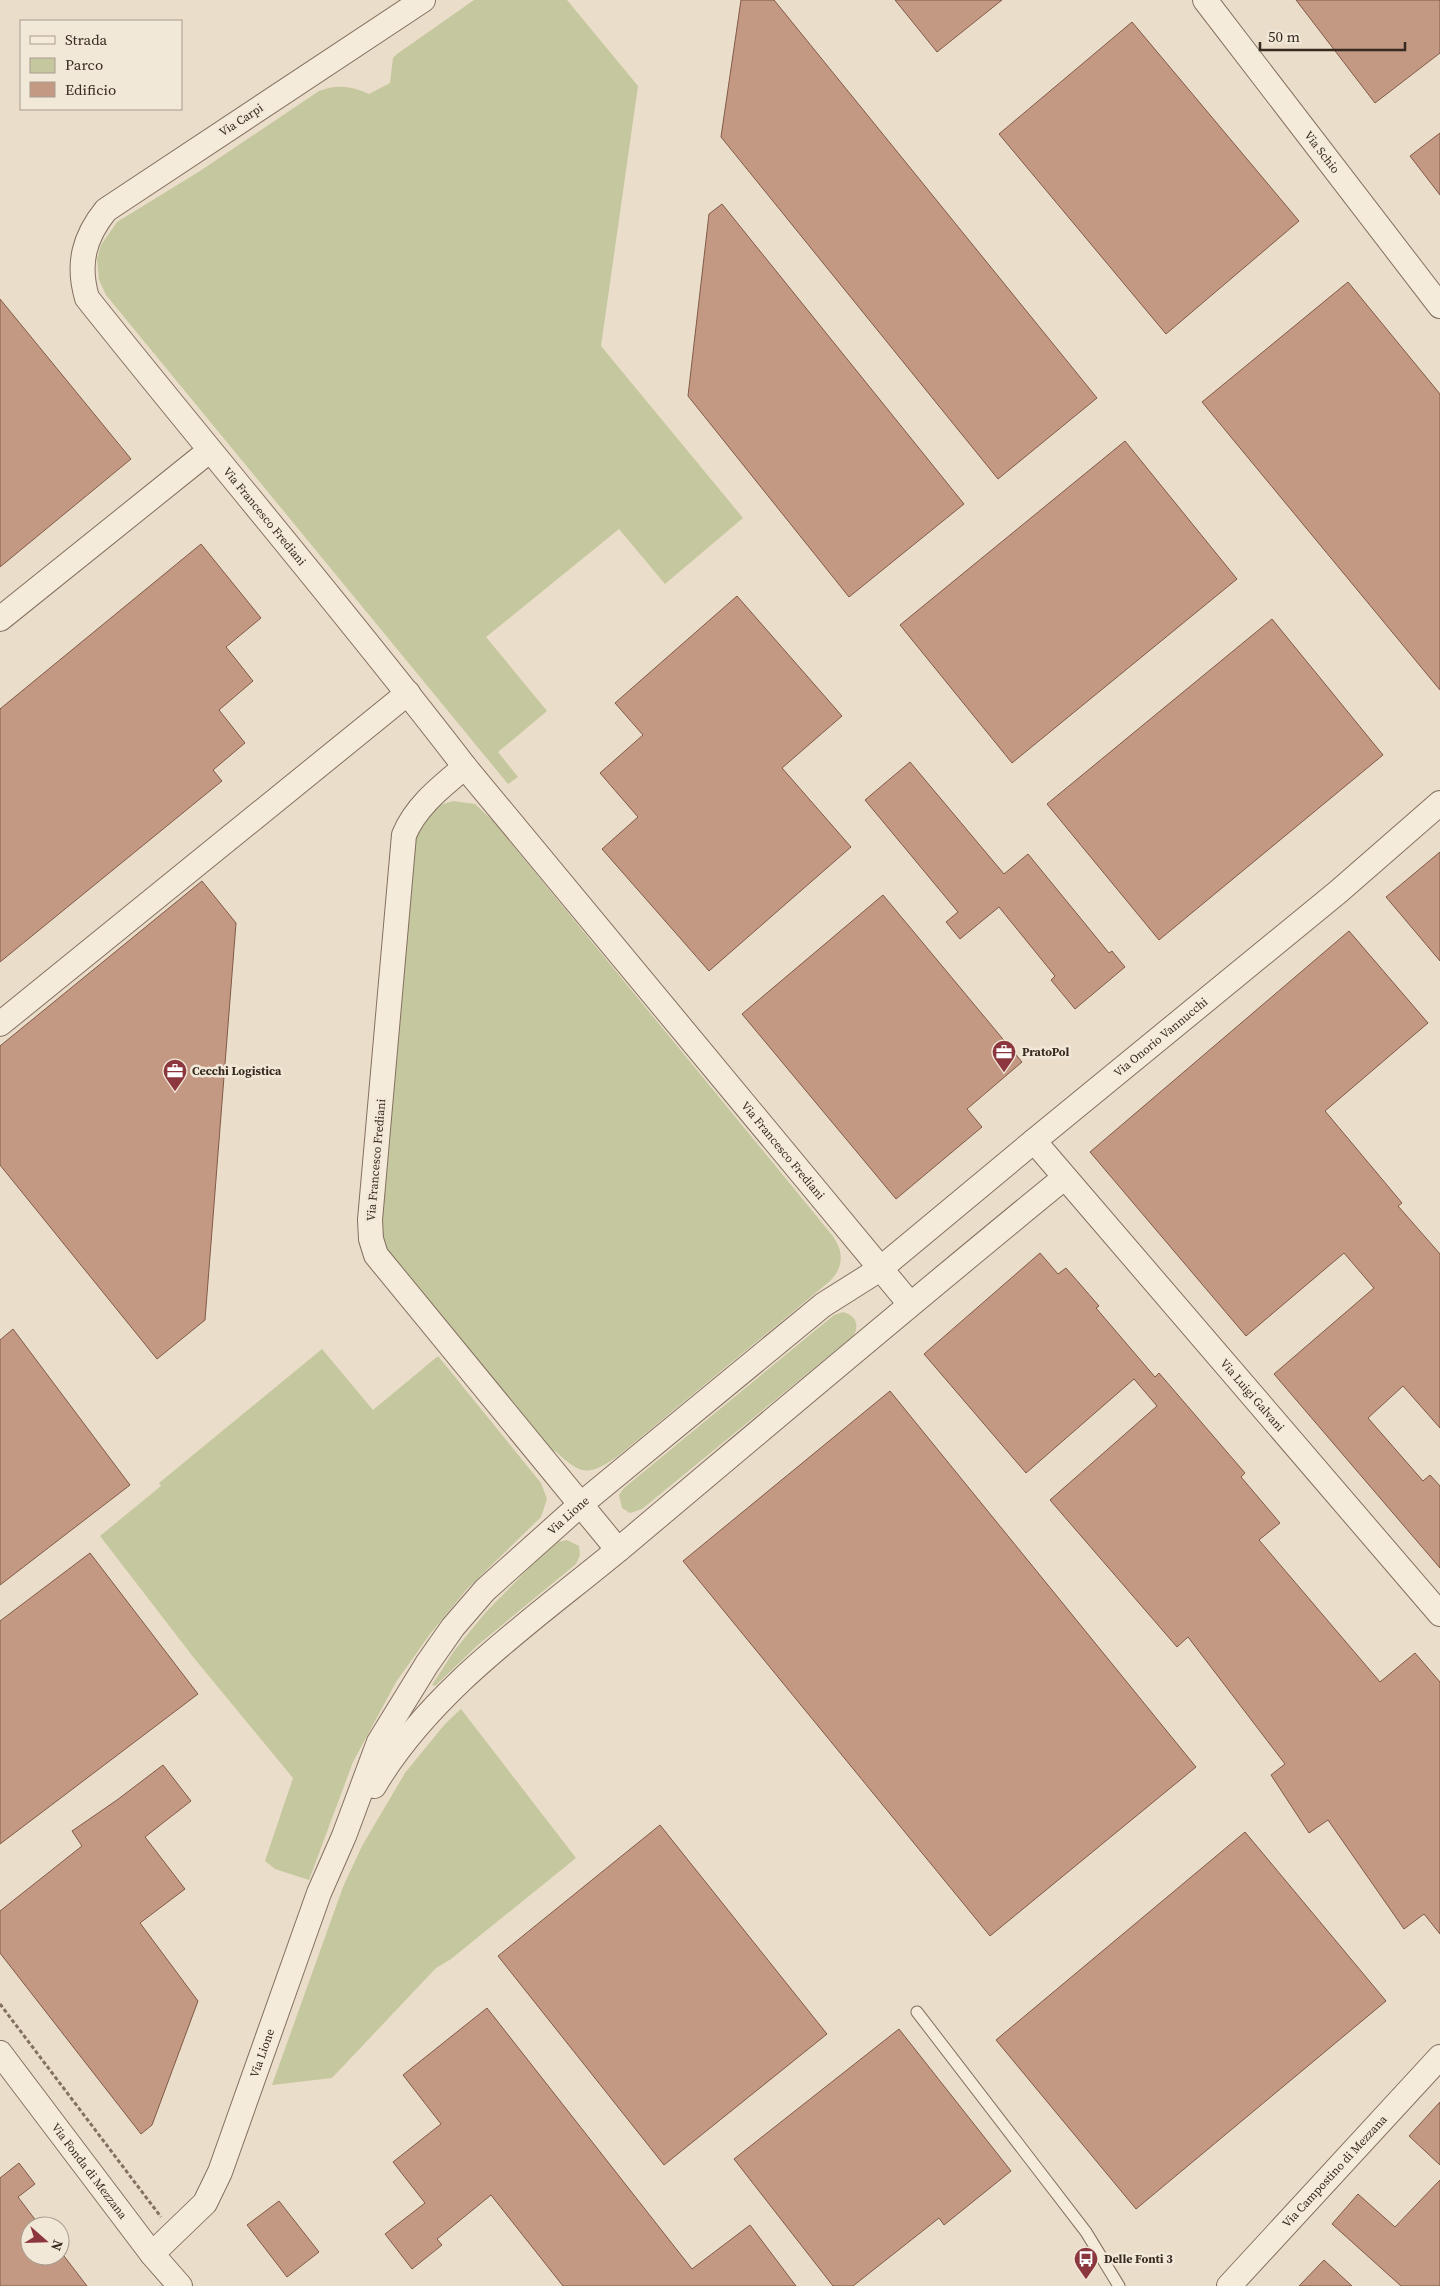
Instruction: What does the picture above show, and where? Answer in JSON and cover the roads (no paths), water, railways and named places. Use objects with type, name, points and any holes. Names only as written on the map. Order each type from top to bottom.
[{"type":"street","name":"Via Carpi","points":[[82,260],[86,243],[94,226],[113,205],[423,0]]},
{"type":"street","name":"Via Schio","points":[[1205,0],[1440,306]]},
{"type":"street","name":"Via Francesco Frediani","points":[[82,260],[84,287],[87,298],[209,451],[408,693],[465,767],[910,1304]]},
{"type":"street","points":[[0,619],[209,451]]},
{"type":"street","points":[[0,1024],[408,693]]},
{"type":"street","name":"Via Francesco Frediani","points":[[465,767],[424,802],[409,823],[404,835],[370,1220],[371,1239],[376,1255],[618,1550]]},
{"type":"street","name":"Via Onorio Vannucchi","points":[[880,1269],[1034,1140],[1338,892],[1440,803]]},
{"type":"street","name":"Via Luigi Galvani","points":[[1034,1140],[1064,1178],[1440,1614]]},
{"type":"street","points":[[910,1304],[1064,1178]]},
{"type":"street","name":"Via Lione","points":[[152,2254],[205,2202],[220,2172],[319,1893],[344,1836],[379,1742],[427,1664],[453,1627],[485,1590],[580,1505],[823,1305],[880,1269]]},
{"type":"street","name":"Via Lione","points":[[344,1836],[392,1756],[451,1691],[533,1618],[618,1550],[910,1304]]},
{"type":"street","name":"Via Fonda di Mezzana","points":[[0,2053],[152,2254],[180,2286]]},
{"type":"street","name":"Via Campostino di Mezzana","points":[[1229,2286],[1440,2057]]},
{"type":"lane","points":[[916,2012],[1086,2232],[1119,2286]]},
{"type":"place","name":"PratoPol","points":[[1004,1073]]},
{"type":"place","name":"Cecchi Logistica","points":[[175,1092]]},
{"type":"place","name":"Delle Fonti 3","points":[[1086,2280]]}]
